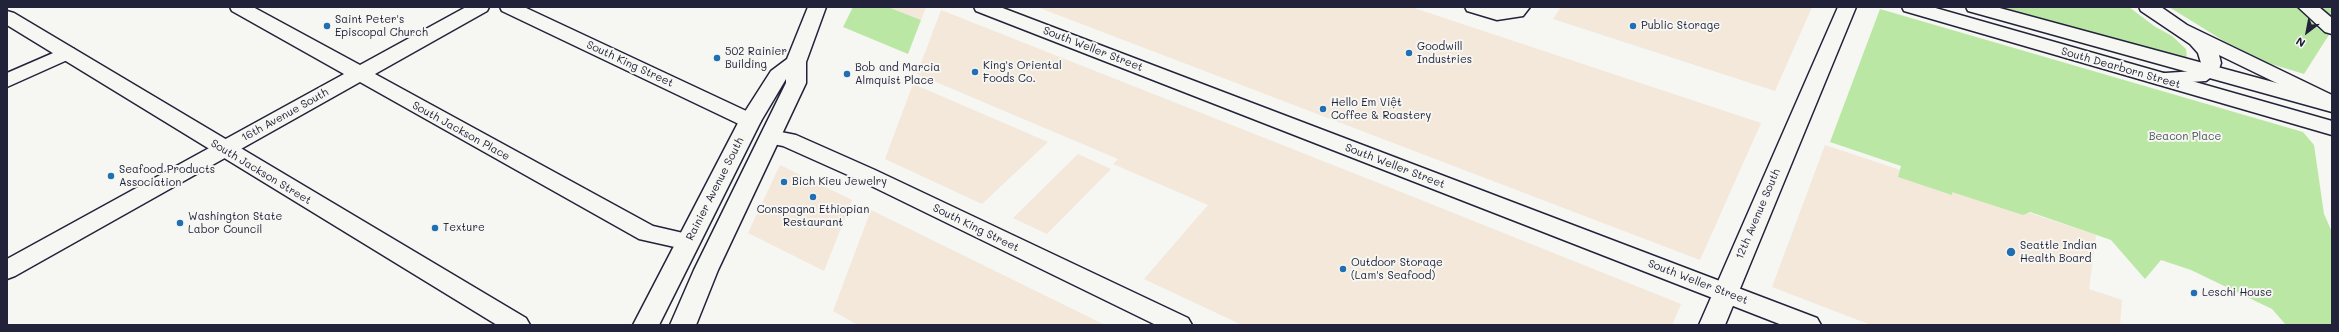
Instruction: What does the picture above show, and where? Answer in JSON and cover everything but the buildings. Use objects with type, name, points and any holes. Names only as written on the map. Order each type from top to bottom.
[{"type":"main road","name":"South Jackson Place","points":[[239,7],[647,233],[688,242]]},
{"type":"main road","name":"16th Avenue South","points":[[7,270],[480,7]]},
{"type":"main road","points":[[485,7],[494,7]]},
{"type":"main road","name":"South King Street","points":[[509,7],[750,121]]},
{"type":"main road","points":[[683,325],[706,270],[796,83],[796,62],[817,7]]},
{"type":"main road","name":"South Weller Street","points":[[983,7],[1808,325]]},
{"type":"main road","points":[[1474,7],[1498,14],[1516,12],[1521,7]]},
{"type":"main road","name":"12th Avenue South","points":[[1712,325],[1847,7]]},
{"type":"main road","name":"South Dearborn Street","points":[[1911,7],[2332,128]]},
{"type":"main road","name":"South Dearborn Street","points":[[1975,7],[2208,72],[2332,104]]},
{"type":"main road","points":[[2148,7],[2197,40],[2208,52],[2211,63],[2208,72],[2192,79],[2158,78]]},
{"type":"main road","points":[[2307,7],[2332,28]]},
{"type":"main road","name":"South Jackson Street","points":[[7,17],[517,325]]},
{"type":"main road","points":[[2181,29],[2332,104]]},
{"type":"main road","points":[[7,81],[67,53]]},
{"type":"main road","name":"Rainier Avenue South","points":[[646,325],[750,121],[778,75],[796,62]]},
{"type":"main road","points":[[765,97],[772,103],[761,128],[771,137]]},
{"type":"main road","name":"South King Street","points":[[771,137],[788,140],[860,172],[1179,325]]},
{"type":"shaded area","points":[[888,7],[926,7],[921,20]]},
{"type":"shaded area","points":[[1037,7],[1411,7],[1761,123],[1700,260]]},
{"type":"shaded area","points":[[1561,7],[1812,7],[1775,91],[1553,19]]},
{"type":"shaded area","points":[[941,10],[1681,304],[1672,325],[1242,325],[1144,279],[1208,205],[1113,164],[1118,159],[917,74]]},
{"type":"shaded area","points":[[913,84],[1048,142],[982,204],[885,159]]},
{"type":"shaded area","points":[[1825,145],[2096,235],[2089,289],[2122,300],[2120,325],[1871,325],[1772,287]]},
{"type":"shaded area","points":[[1078,154],[1111,169],[1047,234],[1013,218]]},
{"type":"shaded area","points":[[780,165],[852,200],[824,271],[748,233]]},
{"type":"shaded area","points":[[871,210],[1105,325],[858,325],[833,311]]},
{"type":"green space","points":[[853,7],[888,7],[921,20],[908,54],[843,27]]},
{"type":"green space","points":[[2001,7],[2129,7],[2154,26],[2172,36],[2186,49],[2187,59]]},
{"type":"green space","points":[[2169,7],[2332,7],[2332,30],[2304,74],[2268,63],[2224,41]]},
{"type":"green space","name":"Beacon Place","points":[[1880,9],[2303,132],[2314,145],[2324,214],[2332,232],[2332,325],[2286,325],[2272,309],[2191,270],[2161,260],[2145,279],[2111,240],[2030,212],[2023,215],[1952,192],[1952,195],[1898,177],[1901,166],[1830,142]]},
{"type":"place","name":"Saint Peter's Episcopal Church","points":[[327,26]]},
{"type":"place","name":"Public Storage","points":[[1633,26]]},
{"type":"place","name":"Goodwill Industries","points":[[1409,53]]},
{"type":"place","name":"502 Rainier Building","points":[[717,58]]},
{"type":"place","name":"King's Oriental Foods Co.","points":[[975,72]]},
{"type":"place","name":"Bob and Marcia Almquist Place","points":[[847,74]]},
{"type":"place","name":"Hello Em Việt Coffee & Roastery","points":[[1323,109]]},
{"type":"place","name":"Seafood Products Association","points":[[111,176]]},
{"type":"place","name":"Bich Kieu Jewelry","points":[[784,182]]},
{"type":"place","name":"Conspagna Ethiopian Restaurant","points":[[813,197]]},
{"type":"place","name":"Washington State Labor Council","points":[[180,223]]},
{"type":"place","name":"Texture","points":[[435,228]]},
{"type":"place","name":"Seattle Indian Health Board","points":[[2011,252]]},
{"type":"place","name":"Outdoor Storage (Lam's Seafood)","points":[[1343,269]]},
{"type":"place","name":"Leschi House","points":[[2194,293]]}]
